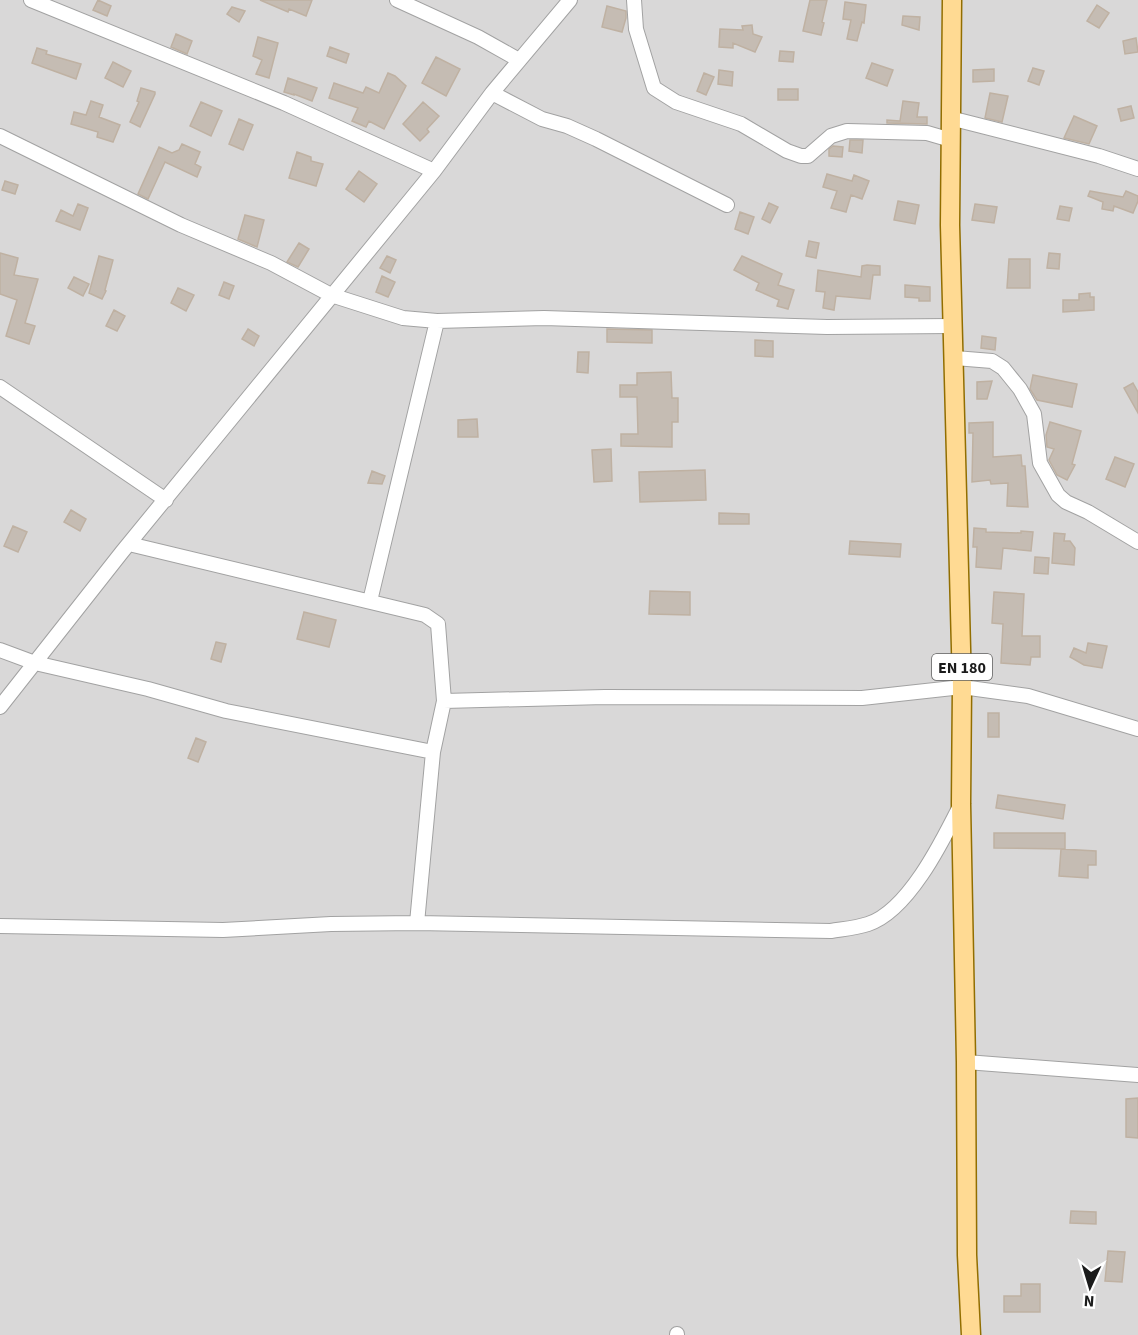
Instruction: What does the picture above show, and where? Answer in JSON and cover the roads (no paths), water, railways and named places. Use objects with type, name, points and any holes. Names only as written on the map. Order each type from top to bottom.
[{"type":"main road","name":"EN 180","points":[[952,0],[950,118],[952,326],[955,358],[962,687],[961,804],[967,1255],[971,1335]]},
{"type":"street","points":[[31,0],[284,103],[434,171]]},
{"type":"street","points":[[396,0],[478,37],[519,60]]},
{"type":"street","points":[[0,707],[129,544],[434,171],[492,93],[570,0]]},
{"type":"street","points":[[634,0],[636,29],[654,88],[676,102],[741,124],[787,151],[801,156],[808,156],[831,136],[847,131],[927,133],[951,140]]},
{"type":"street","points":[[492,93],[542,120],[567,126],[596,139],[727,205]]},
{"type":"street","points":[[950,118],[1100,156],[1138,169]]},
{"type":"street","points":[[0,136],[181,225],[271,263],[331,295],[403,318],[437,321],[544,318],[827,327],[952,326]]},
{"type":"street","points":[[370,601],[437,321]]},
{"type":"street","points":[[955,358],[992,362],[1003,368],[1020,389],[1034,414],[1040,463],[1058,495],[1066,502],[1088,512],[1138,542]]},
{"type":"street","points":[[0,387],[166,500]]},
{"type":"street","points":[[129,544],[425,615],[438,624],[444,701],[433,752],[417,923]]},
{"type":"street","points":[[0,650],[35,663],[148,689],[226,711],[433,752]]},
{"type":"street","points":[[444,701],[605,697],[862,698],[962,687],[1028,696],[1138,729]]},
{"type":"street","points":[[0,926],[223,930],[331,924],[417,923],[831,931],[869,924],[888,913],[924,871],[941,844],[961,804]]},
{"type":"street","points":[[966,1062],[1138,1075]]}]
